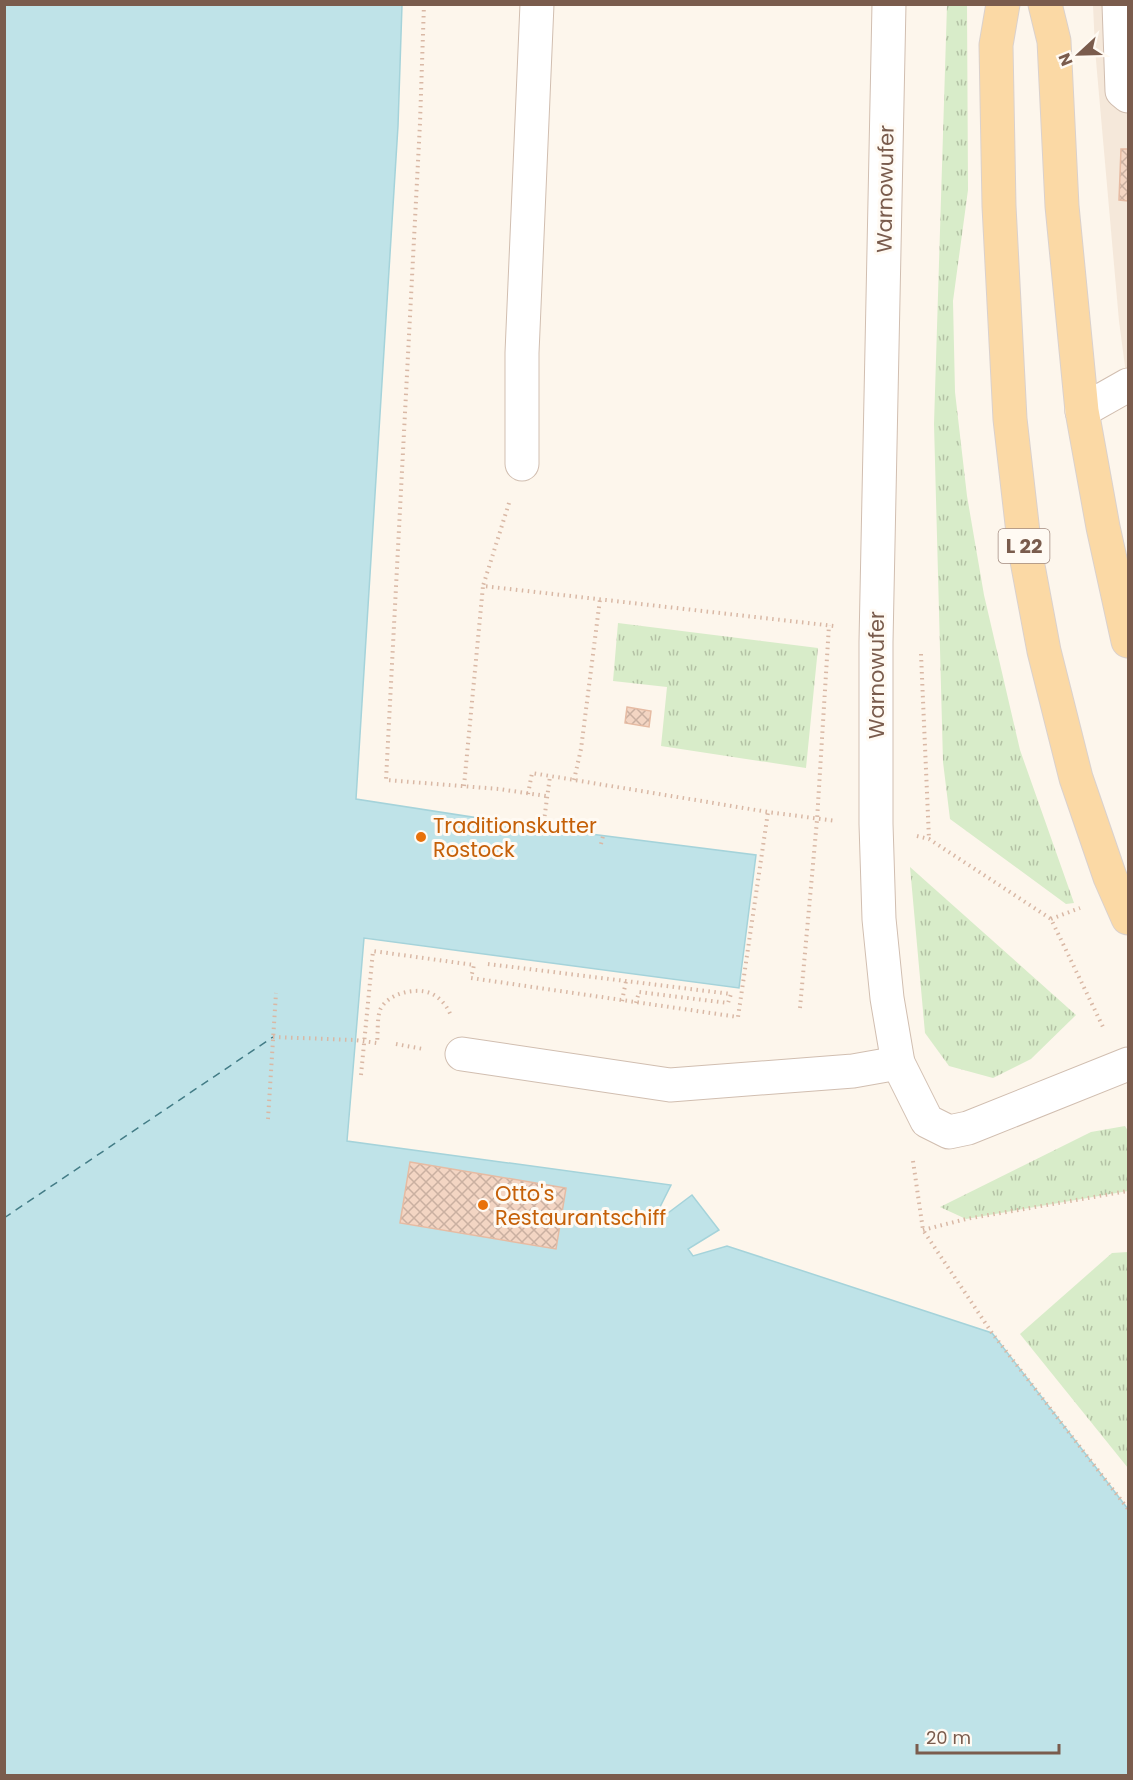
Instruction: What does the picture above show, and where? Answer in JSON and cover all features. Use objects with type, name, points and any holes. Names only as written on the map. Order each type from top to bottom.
[{"type":"main road","name":"L 22","points":[[1003,4],[996,45],[999,206],[1010,419],[1024,550],[1044,651],[1077,778],[1110,877],[1128,918]]},
{"type":"main road","points":[[1045,4],[1054,41],[1062,206],[1082,411],[1103,527],[1128,641]]},
{"type":"street","points":[[522,464],[523,342],[537,4]]},
{"type":"street","name":"Warnowufer","points":[[889,4],[876,630],[876,824],[879,919],[887,998],[898,1063],[927,1121],[949,1132],[968,1128],[1126,1064]]},
{"type":"street","points":[[1119,4],[1122,91],[1128,96]]},
{"type":"street","points":[[1082,411],[1128,385]]},
{"type":"street","points":[[462,1054],[670,1085],[853,1071],[898,1063]]},
{"type":"path","points":[[424,4],[420,123],[386,780],[499,789],[546,796]]},
{"type":"path","points":[[464,786],[483,586],[522,464]]},
{"type":"path","points":[[483,586],[876,630]]},
{"type":"path","points":[[574,780],[581,749],[600,599]]},
{"type":"path","points":[[800,1008],[817,820],[829,625]]},
{"type":"path","points":[[528,794],[531,773],[817,820]]},
{"type":"path","points":[[543,828],[550,776]]},
{"type":"path","points":[[361,1075],[373,951],[474,965],[471,978],[738,1017],[768,812]]},
{"type":"path","points":[[601,844],[603,836]]},
{"type":"path","points":[[929,839],[1051,919],[1126,1064]]},
{"type":"path","points":[[488,964],[731,994],[728,1003],[639,992],[636,1003]]},
{"type":"path","points":[[622,1000],[626,981]]},
{"type":"path","points":[[273,1037],[377,1043],[380,1010],[391,999],[406,991],[430,993],[448,1007],[452,1017]]},
{"type":"path","points":[[267,1119],[276,993]]},
{"type":"path","points":[[1128,1191],[1111,1192],[966,1219],[923,1230],[993,1333],[1128,1509]]},
{"type":"shaded area","points":[[1093,5],[1128,5],[1128,389],[1119,321]]},
{"type":"green space","points":[[967,4],[968,190],[953,301],[955,392],[967,496],[984,595],[1020,750],[1074,903],[1066,904],[950,819],[943,762],[934,424],[947,5]]},
{"type":"green space","points":[[618,623],[818,648],[806,768],[661,746],[667,687],[613,681]]},
{"type":"green space","points":[[910,867],[1076,1015],[1031,1059],[993,1078],[949,1066],[925,1033]]},
{"type":"green space","points":[[1125,1126],[1128,1131],[1128,1191],[966,1219],[940,1207],[1091,1132]]},
{"type":"green space","points":[[1128,1252],[1128,1468],[1020,1334],[1112,1253]]},
{"type":"water","points":[[5,5],[402,5],[398,126],[356,799],[543,828],[756,855],[739,988],[364,938],[347,1141],[671,1185],[659,1209],[664,1216],[692,1195],[719,1230],[688,1249],[693,1256],[727,1246],[992,1333],[1128,1509],[1128,1775],[5,1776]]},
{"type":"building","points":[[1121,149],[1128,149],[1128,201],[1119,200]]},
{"type":"building","points":[[627,707],[651,711],[649,727],[625,723]]},
{"type":"building","name":"Otto's Restaurantschiff","points":[[410,1162],[566,1188],[556,1249],[400,1223]]},
{"type":"ferry route","points":[[4,1218],[273,1037]]},
{"type":"place","name":"Traditionskutter Rostock","points":[[421,837]]},
{"type":"place","name":"Otto's Restaurantschiff","points":[[483,1205]]}]
